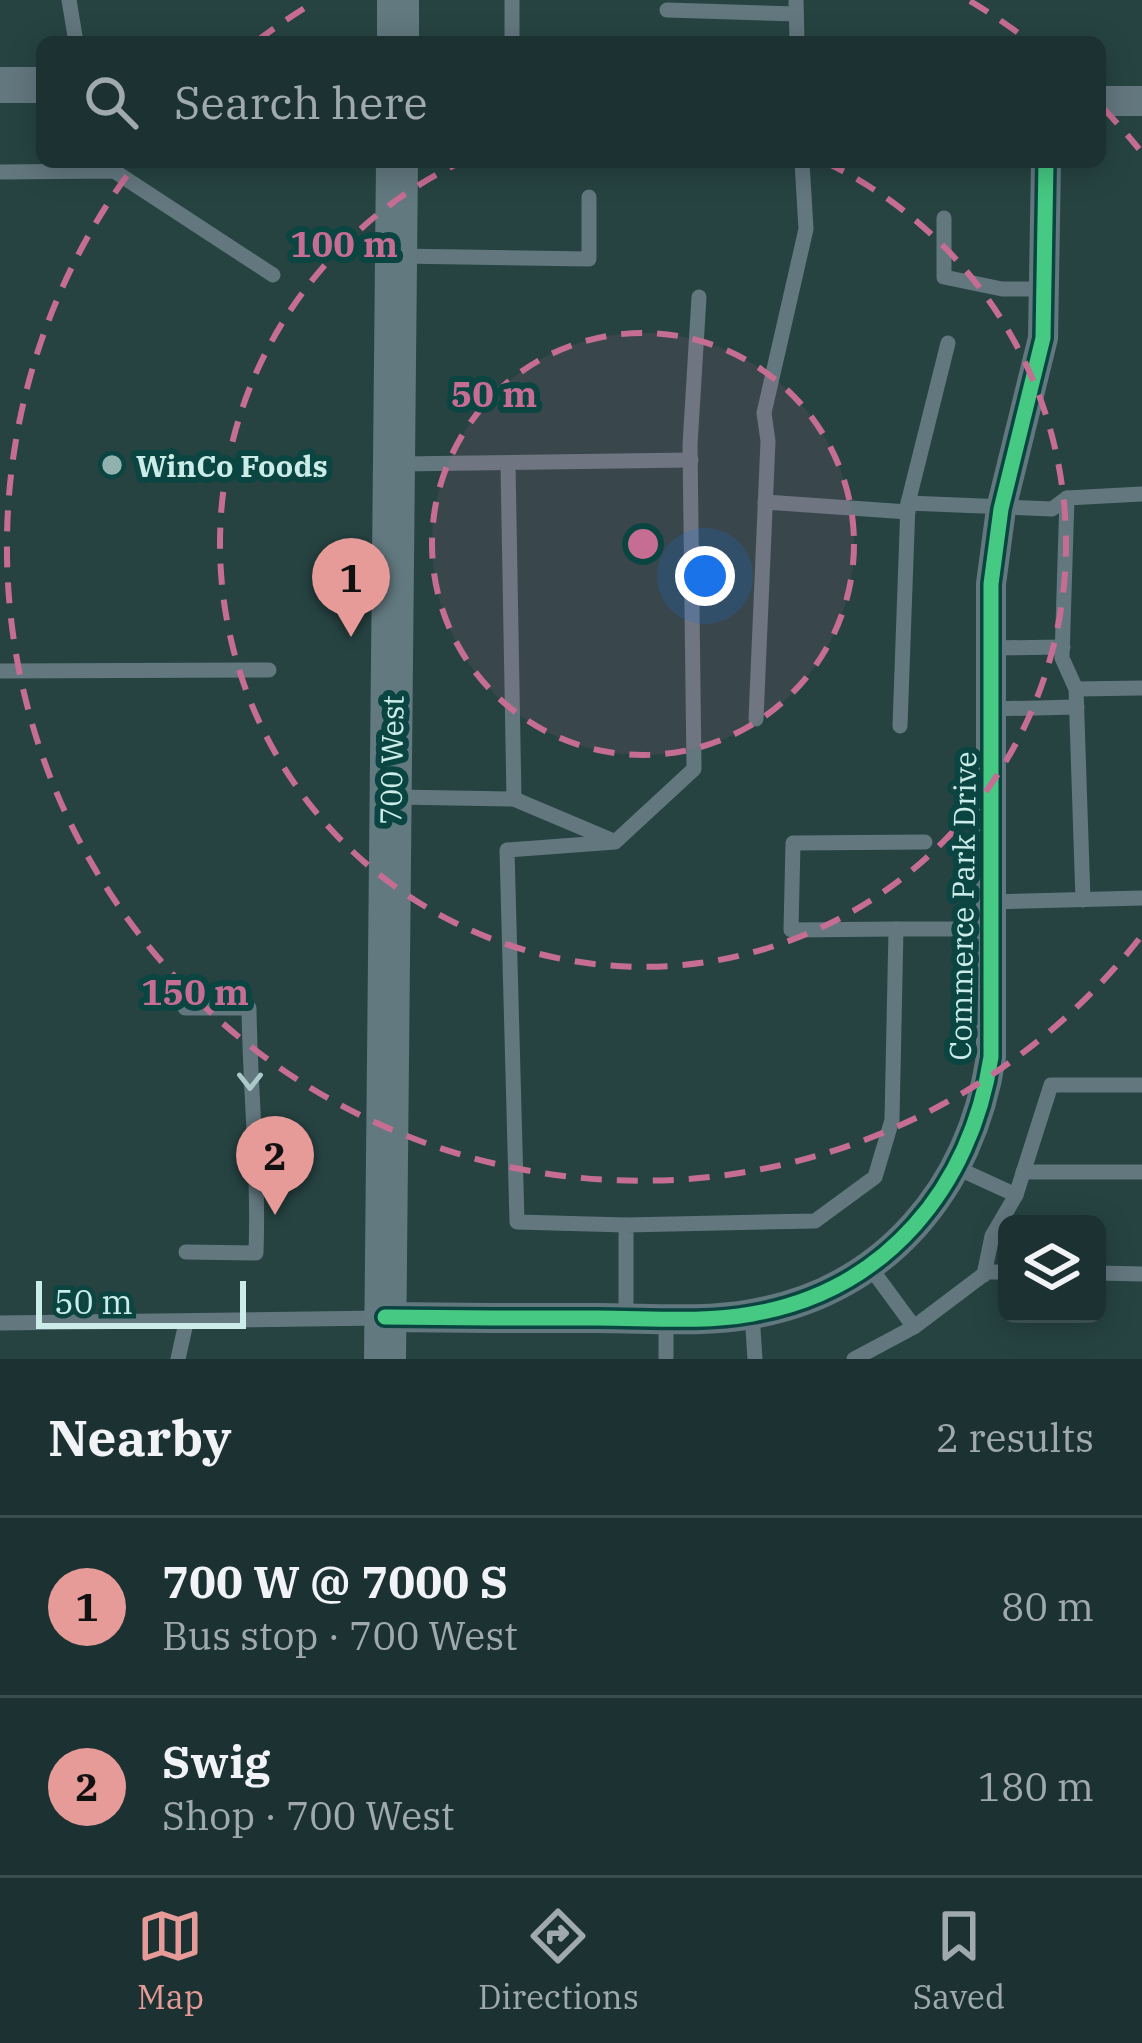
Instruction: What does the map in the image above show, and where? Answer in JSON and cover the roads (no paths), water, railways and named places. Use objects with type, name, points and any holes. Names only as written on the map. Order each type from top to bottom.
[{"type":"main road","points":[[398,0],[398,36]]},
{"type":"main road","name":"700 West","points":[[385,1338],[397,168]]},
{"type":"street","points":[[0,85],[36,85]]},
{"type":"street","points":[[1106,100],[1142,101]]},
{"type":"street","name":"Commerce Park Drive","points":[[385,1338],[626,1318],[752,1314],[813,1297],[870,1267],[911,1232],[957,1168],[976,1124],[991,1057],[993,559],[1001,509],[1034,390],[1046,289],[1046,168]]},
{"type":"lane","points":[[69,0],[75,36]]},
{"type":"lane","points":[[512,0],[512,36]]},
{"type":"lane","points":[[667,10],[796,7]]},
{"type":"lane","points":[[756,719],[766,502],[764,413],[803,247],[802,168]]},
{"type":"lane","points":[[0,172],[114,171],[273,275]]},
{"type":"lane","points":[[396,256],[589,259],[590,197]]},
{"type":"lane","points":[[944,218],[944,277],[1002,289],[1046,289]]},
{"type":"lane","points":[[699,297],[691,460],[694,769],[615,842],[507,850],[518,1222],[815,1221],[875,1177],[892,1120],[896,929]]},
{"type":"lane","points":[[900,726],[908,508],[948,343]]},
{"type":"lane","points":[[394,464],[691,460]]},
{"type":"lane","points":[[508,464],[514,799]]},
{"type":"lane","points":[[766,502],[1052,509],[1067,498],[1142,494]]},
{"type":"lane","points":[[1067,498],[1063,646],[1076,689],[1082,900]]},
{"type":"lane","points":[[991,647],[1063,646]]},
{"type":"lane","points":[[0,670],[269,670]]},
{"type":"lane","points":[[1076,689],[1142,688]]},
{"type":"lane","points":[[991,709],[1077,707]]},
{"type":"lane","points":[[390,796],[514,799],[615,842]]},
{"type":"lane","points":[[925,842],[794,843],[791,930],[896,929],[1082,900],[1142,898]]},
{"type":"lane","points":[[185,1008],[249,1008],[250,1133],[258,1179],[256,1253],[186,1252]]},
{"type":"lane","points":[[984,1274],[992,1235],[1016,1195],[1052,1085],[1142,1084]]},
{"type":"lane","points":[[957,1168],[1016,1195]]},
{"type":"lane","points":[[1023,1172],[1142,1172]]},
{"type":"lane","points":[[626,1225],[626,1318]]},
{"type":"lane","points":[[870,1267],[914,1327]]},
{"type":"lane","points":[[854,1359],[914,1327],[984,1274],[998,1273]]},
{"type":"lane","points":[[1106,1273],[1142,1274]]},
{"type":"lane","points":[[752,1314],[755,1359]]},
{"type":"lane","points":[[666,1318],[666,1359]]},
{"type":"lane","points":[[0,1323],[187,1323],[385,1338]]},
{"type":"lane","points":[[178,1359],[187,1323]]},
{"type":"place","name":"WinCo Foods","points":[[112,465]]},
{"type":"place","name":"700 W @ 7000 S","points":[[351,637]]},
{"type":"place","name":"Swig","points":[[275,1215]]}]
